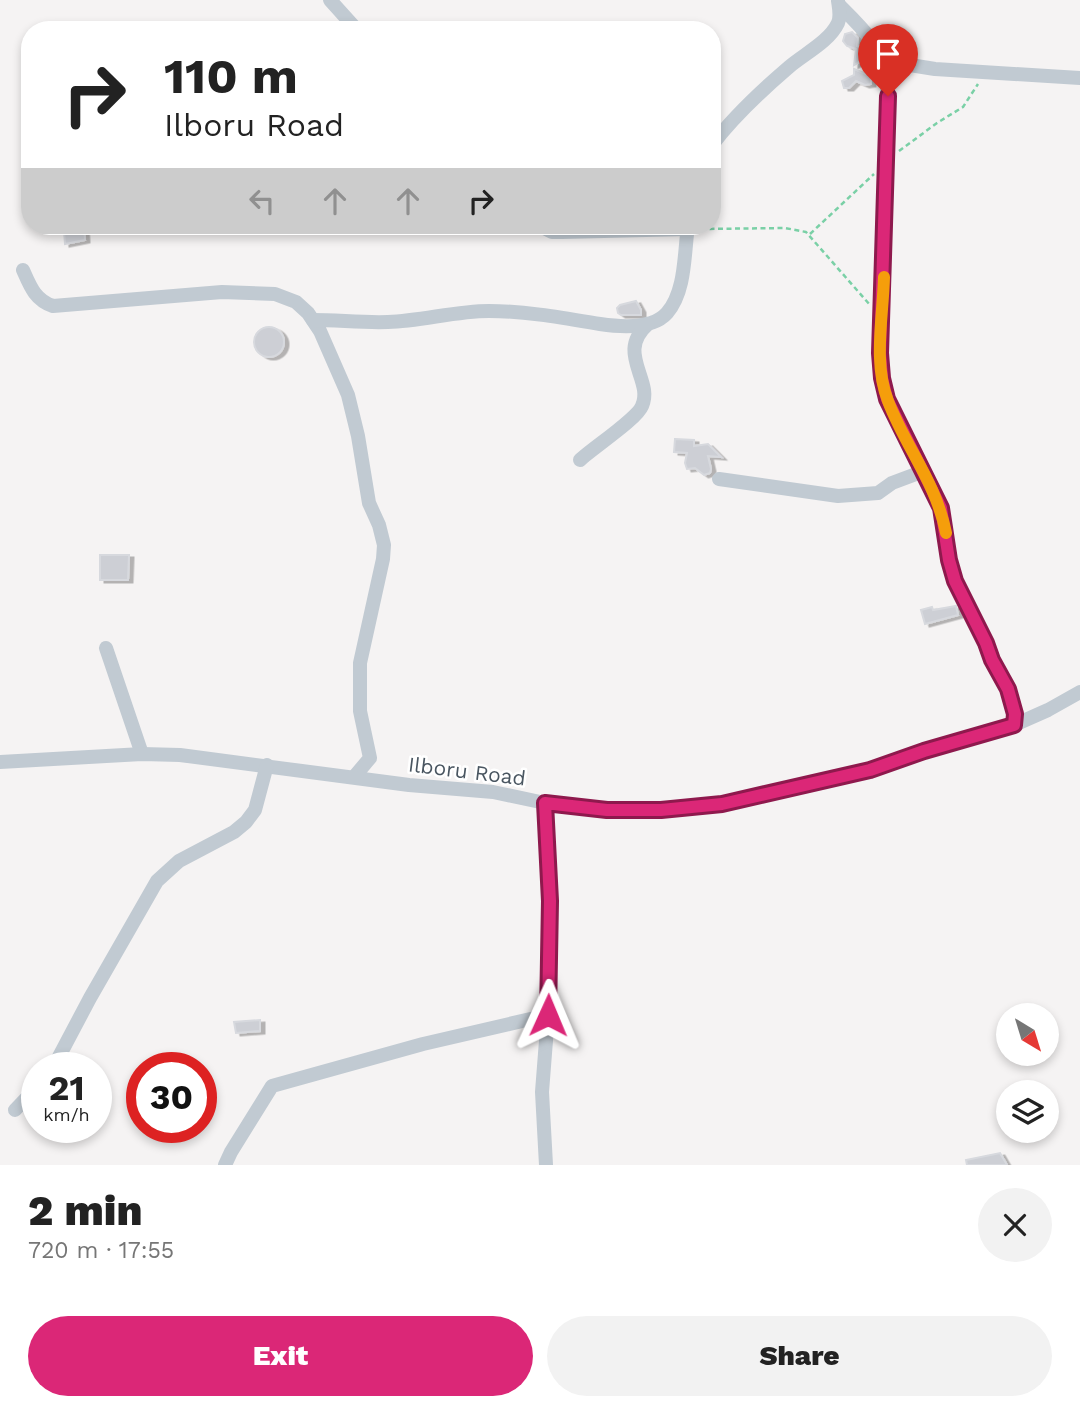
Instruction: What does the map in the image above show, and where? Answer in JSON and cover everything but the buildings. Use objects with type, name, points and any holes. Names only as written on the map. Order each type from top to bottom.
[{"type":"street","points":[[330,0],[349,21]]},
{"type":"street","points":[[838,3],[872,41],[885,61],[888,96],[887,162],[880,353],[887,399],[941,508],[955,581],[1008,689],[1015,714],[1014,725]]},
{"type":"street","points":[[721,133],[762,92],[832,31],[838,23],[838,3]]},
{"type":"street","points":[[885,61],[935,69],[1080,78]]},
{"type":"street","points":[[580,460],[634,416],[643,405],[635,341],[638,333],[666,313],[674,300],[681,281],[687,235]]},
{"type":"street","points":[[23,270],[32,292],[43,303],[53,306],[222,292],[275,295],[296,302],[313,320],[330,349],[348,395],[369,503],[384,545],[360,663],[358,689],[370,758],[354,777]]},
{"type":"street","points":[[313,320],[390,322],[489,311],[553,316],[619,327],[648,324]]},
{"type":"street","points":[[719,479],[838,496],[858,496],[878,493],[892,483],[923,471]]},
{"type":"street","points":[[106,648],[142,754]]},
{"type":"street","name":"Ilboru Road","points":[[0,762],[142,754],[180,755],[409,785],[494,792],[545,803],[607,810],[661,810],[722,804],[870,770],[1014,725],[1080,693]]},
{"type":"street","points":[[61,1052],[157,881],[179,861],[234,832],[246,822],[255,810],[267,765]]},
{"type":"street","points":[[545,803],[550,901],[548,1015],[541,1092],[546,1165]]},
{"type":"street","points":[[225,1165],[272,1086],[423,1044],[548,1015]]},
{"type":"street","points":[[15,1110],[21,1104]]},
{"type":"path","points":[[810,234],[919,135],[963,107],[984,73]]},
{"type":"path","points":[[721,227],[800,229],[810,234],[876,311],[882,322]]},
{"type":"slow traffic","points":[[884,277],[880,353],[887,399],[907,443],[934,491],[946,533]]},
{"type":"route","points":[[548,1015],[550,901],[545,803],[607,810],[661,810],[722,804],[870,770],[1014,725],[1015,714],[1008,689],[955,581],[941,508],[887,399],[882,378],[880,353],[888,96]]}]
